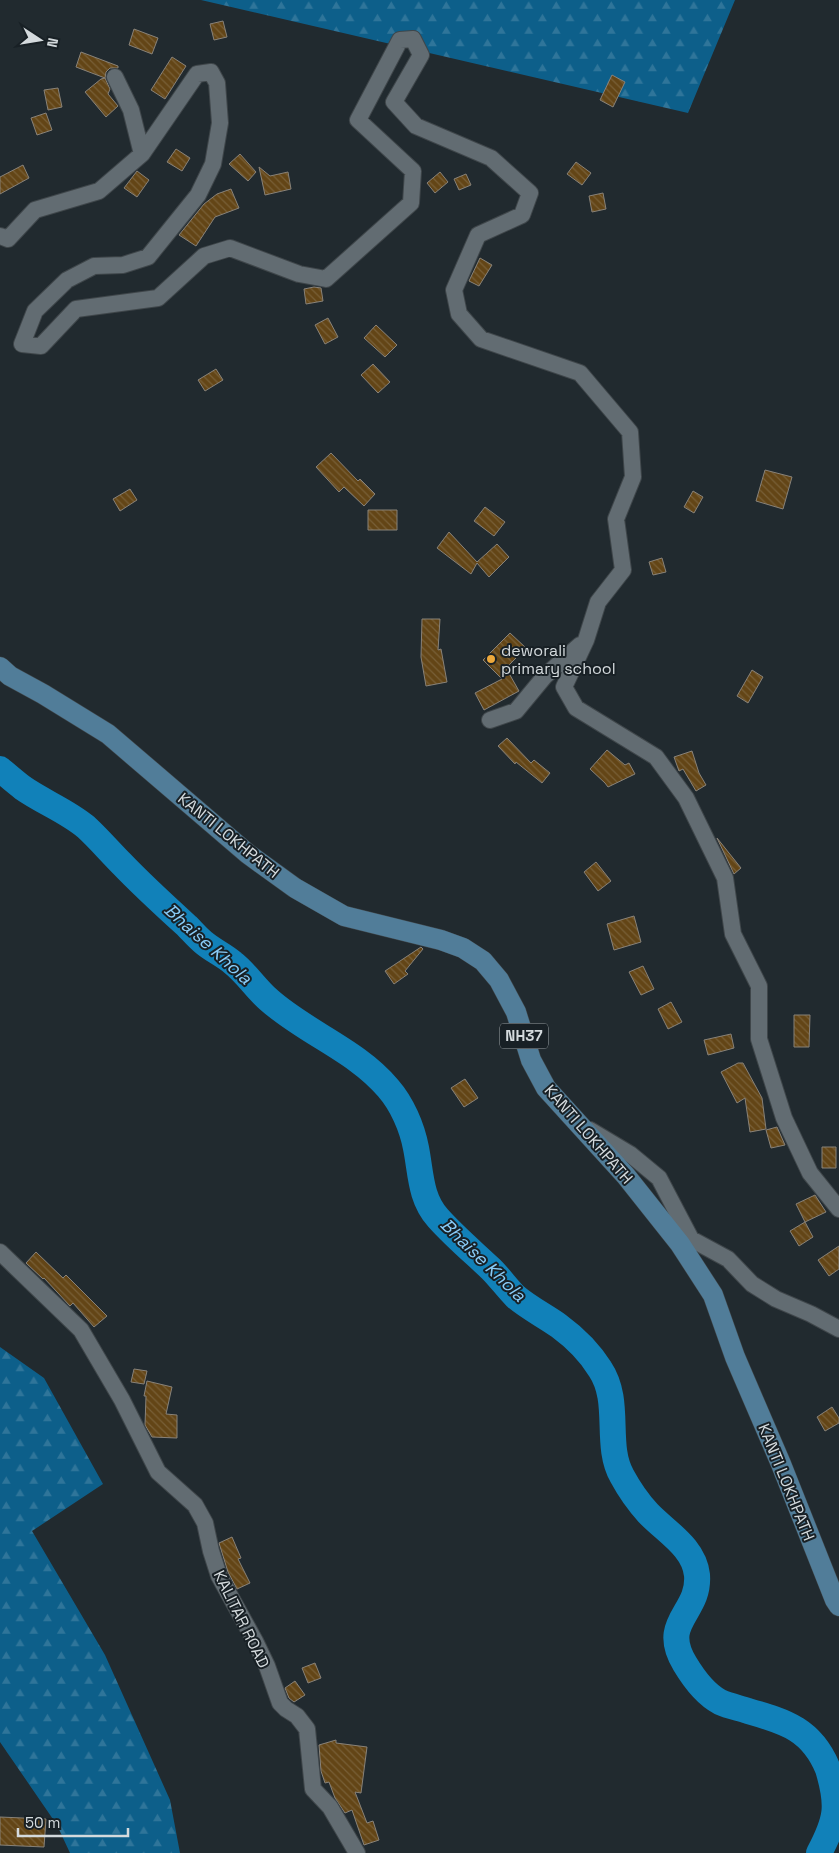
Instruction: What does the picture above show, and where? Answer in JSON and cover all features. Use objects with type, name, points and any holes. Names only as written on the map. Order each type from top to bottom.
[{"type":"main road","name":"KANTI LOKHPATH","points":[[0,667],[10,676],[108,734],[248,854],[295,888],[344,916],[441,940],[462,948],[483,961],[499,980],[516,1012],[531,1060],[546,1088],[626,1176],[680,1244],[713,1295],[735,1357],[839,1606]]},
{"type":"street","points":[[0,236],[8,239],[35,210],[99,191],[142,154],[196,74],[211,72],[217,83],[220,123],[213,164],[198,195],[148,257],[123,265],[94,266],[67,280],[35,311],[22,344],[41,346],[76,309],[158,298],[204,256],[230,248],[299,274],[326,279],[412,203],[413,171],[358,120],[400,40],[412,38],[421,55],[394,102],[416,126],[491,158],[530,193],[522,215],[478,235],[454,290],[459,314],[481,339],[580,373],[630,432],[633,477],[616,519],[624,570],[598,602],[586,640],[564,686],[576,708],[656,757],[686,798],[725,878],[734,934],[759,986],[759,1039],[784,1118],[810,1173],[839,1208]]},
{"type":"street","points":[[115,77],[131,110],[142,154]]},
{"type":"street","points":[[490,720],[516,711],[545,676],[586,640]]},
{"type":"street","points":[[577,1122],[630,1154],[658,1178],[691,1239],[728,1259],[752,1284],[776,1299],[811,1314],[839,1329]]},
{"type":"street","name":"KALITAR ROAD","points":[[0,1252],[81,1330],[122,1400],[158,1472],[195,1505],[205,1522],[219,1576],[256,1641],[280,1703],[297,1716],[307,1730],[313,1789],[330,1807],[357,1853]]},
{"type":"green space","points":[[201,0],[735,0],[688,113]]},
{"type":"green space","points":[[0,1347],[44,1378],[103,1484],[32,1531],[105,1655],[170,1800],[180,1853],[70,1853],[57,1825],[0,1742]]},
{"type":"building","points":[[223,21],[227,37],[214,40],[210,24]]},
{"type":"building","points":[[134,29],[158,38],[152,54],[129,45]]},
{"type":"building","points":[[81,52],[118,66],[118,68],[110,68],[106,72],[105,78],[76,67]]},
{"type":"building","points":[[172,57],[186,66],[165,99],[151,90]]},
{"type":"building","points":[[612,75],[625,82],[613,107],[600,100]]},
{"type":"building","points":[[105,78],[110,89],[108,94],[118,106],[106,117],[85,92]]},
{"type":"building","points":[[58,88],[62,107],[48,110],[44,90]]},
{"type":"building","points":[[46,113],[52,130],[37,135],[31,118]]},
{"type":"building","points":[[176,149],[190,158],[182,171],[167,162]]},
{"type":"building","points":[[240,154],[256,172],[248,181],[229,164]]},
{"type":"building","points":[[576,162],[591,173],[582,185],[567,174]]},
{"type":"building","points":[[23,165],[29,178],[0,194],[0,177]]},
{"type":"building","points":[[259,167],[270,176],[288,172],[291,189],[265,195]]},
{"type":"building","points":[[137,171],[149,180],[137,197],[124,188]]},
{"type":"building","points":[[440,172],[448,182],[435,193],[427,183]]},
{"type":"building","points":[[466,174],[471,185],[459,190],[454,179]]},
{"type":"building","points":[[231,189],[239,208],[215,217],[196,246],[179,235],[204,204],[217,194]]},
{"type":"building","points":[[603,193],[606,209],[592,212],[589,196]]},
{"type":"building","points":[[480,258],[492,265],[479,286],[469,281]]},
{"type":"building","points":[[321,288],[323,301],[306,304],[304,289]]},
{"type":"building","points":[[328,318],[338,337],[325,344],[315,325]]},
{"type":"building","points":[[376,325],[397,345],[385,357],[364,338]]},
{"type":"building","points":[[373,364],[390,382],[378,393],[361,375]]},
{"type":"building","points":[[216,369],[223,380],[205,391],[198,380]]},
{"type":"building","points":[[331,453],[358,481],[360,479],[375,494],[364,506],[344,487],[339,492],[316,467]]},
{"type":"building","points":[[765,470],[792,477],[783,509],[756,501]]},
{"type":"building","points":[[130,489],[137,500],[120,511],[113,499]]},
{"type":"building","points":[[693,491],[703,497],[694,513],[684,507]]},
{"type":"building","points":[[485,507],[505,522],[494,536],[474,521]]},
{"type":"building","points":[[368,510],[397,510],[397,530],[368,530]]},
{"type":"building","points":[[449,532],[477,562],[497,544],[509,557],[489,577],[477,563],[471,574],[437,548]]},
{"type":"building","points":[[662,558],[666,572],[653,575],[649,562]]},
{"type":"building","points":[[422,619],[440,619],[438,650],[441,649],[447,682],[426,686],[421,657]]},
{"type":"building","points":[[510,633],[526,648],[506,668],[519,691],[484,710],[475,693],[502,679],[483,660]]},
{"type":"building","points":[[752,670],[763,677],[748,703],[737,696]]},
{"type":"building","points":[[507,738],[531,763],[534,760],[550,773],[542,783],[516,762],[515,764],[498,746]]},
{"type":"building","points":[[607,750],[625,765],[629,763],[635,774],[608,787],[590,769]]},
{"type":"building","points":[[692,751],[699,773],[706,785],[696,791],[683,769],[679,771],[674,757]]},
{"type":"building","points":[[717,838],[741,868],[734,874]]},
{"type":"building","points":[[596,862],[611,881],[598,891],[584,872]]},
{"type":"building","points":[[634,916],[641,942],[614,950],[607,924]]},
{"type":"building","points":[[421,947],[423,949],[405,971],[408,974],[394,984],[385,971]]},
{"type":"building","points":[[643,966],[654,989],[641,995],[629,972]]},
{"type":"building","points":[[671,1002],[682,1022],[668,1029],[658,1009]]},
{"type":"building","points":[[794,1015],[810,1015],[809,1047],[794,1047]]},
{"type":"building","points":[[731,1034],[734,1048],[708,1055],[704,1040]]},
{"type":"building","points":[[738,1063],[743,1063],[762,1098],[766,1129],[750,1132],[745,1098],[737,1103],[721,1072]]},
{"type":"building","points":[[465,1079],[478,1098],[464,1107],[451,1088]]},
{"type":"building","points":[[777,1127],[785,1145],[771,1148],[766,1130]]},
{"type":"building","points":[[822,1147],[836,1147],[836,1168],[822,1168]]},
{"type":"building","points":[[815,1195],[826,1212],[805,1222],[796,1204]]},
{"type":"building","points":[[805,1222],[813,1237],[799,1246],[790,1231]]},
{"type":"building","points":[[839,1246],[839,1269],[829,1276],[818,1260]]},
{"type":"building","points":[[36,1252],[63,1278],[66,1275],[107,1316],[94,1327],[73,1303],[70,1306],[44,1278],[26,1263]]},
{"type":"building","points":[[134,1369],[147,1371],[144,1384],[131,1382]]},
{"type":"building","points":[[147,1381],[172,1387],[166,1414],[177,1415],[177,1438],[152,1437],[145,1425],[146,1396],[144,1396]]},
{"type":"building","points":[[832,1407],[839,1418],[839,1423],[825,1431],[817,1417]]},
{"type":"building","points":[[232,1537],[241,1558],[238,1559],[250,1583],[237,1589],[228,1572],[219,1543]]},
{"type":"building","points":[[315,1663],[321,1678],[308,1683],[302,1668]]},
{"type":"building","points":[[295,1681],[305,1695],[294,1702],[289,1698],[285,1688]]},
{"type":"building","points":[[336,1740],[336,1743],[367,1747],[361,1793],[355,1792],[367,1823],[373,1821],[379,1840],[364,1845],[352,1810],[345,1813],[335,1798],[329,1782],[325,1783],[321,1771],[319,1745]]},
{"type":"building","points":[[0,1817],[46,1819],[44,1847],[0,1845]]},
{"type":"waterway","name":"Bhaise Khola","points":[[0,769],[23,788],[86,827],[199,938],[238,967],[269,1000],[283,1012],[361,1063],[393,1094],[402,1108],[412,1132],[424,1194],[432,1210],[450,1231],[491,1269],[516,1297],[559,1326],[587,1351],[607,1382],[612,1409],[614,1450],[622,1476],[648,1513],[685,1548],[695,1565],[697,1575],[696,1588],[693,1599],[678,1627],[676,1637],[678,1649],[688,1670],[700,1686],[715,1699],[727,1705],[786,1724],[806,1736],[822,1756],[832,1782],[835,1803],[830,1831],[819,1853]]},
{"type":"place","name":"deworali primary school","points":[[491,659]]}]
